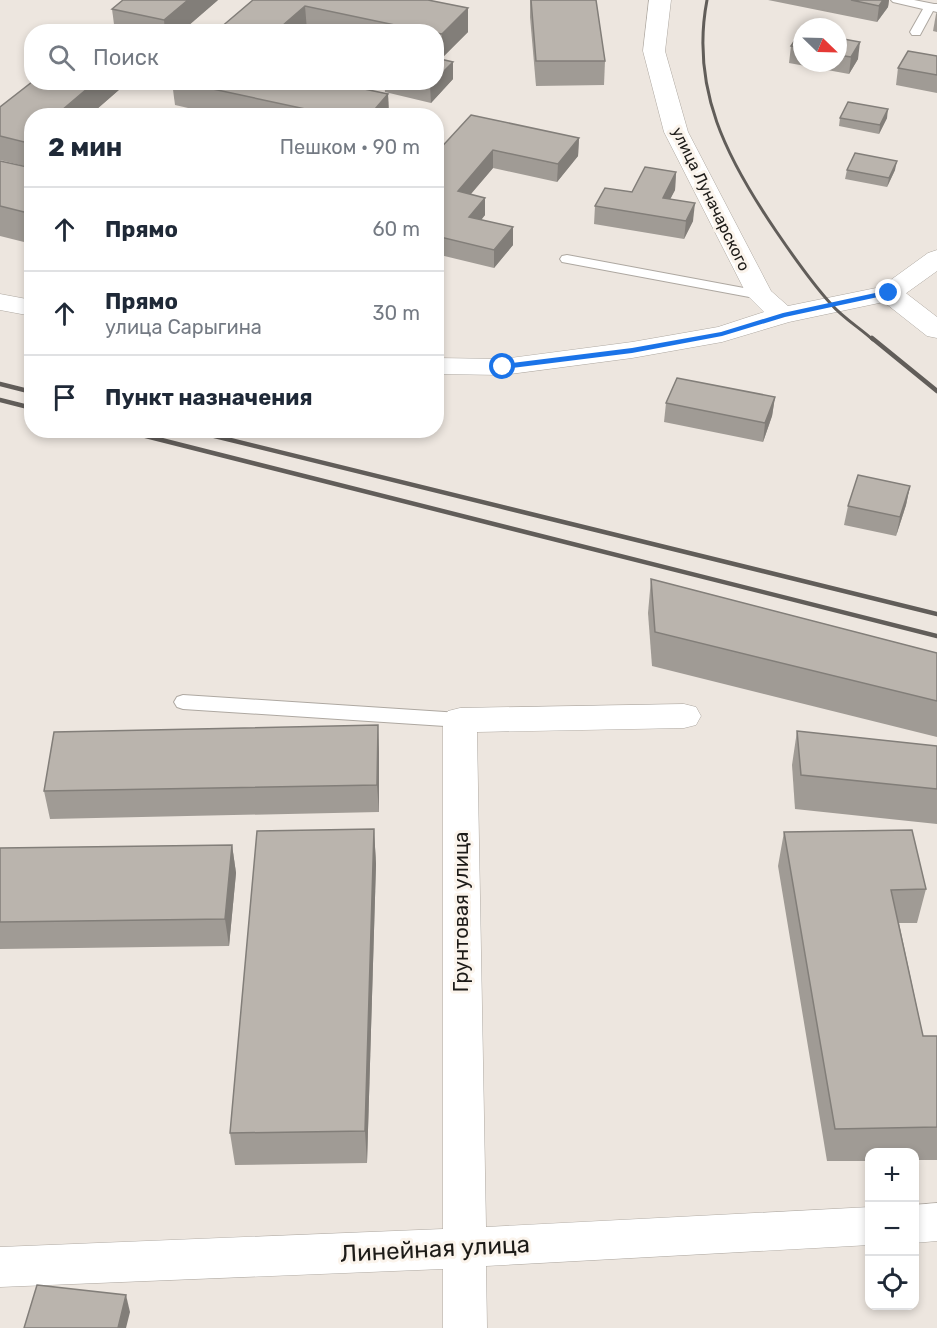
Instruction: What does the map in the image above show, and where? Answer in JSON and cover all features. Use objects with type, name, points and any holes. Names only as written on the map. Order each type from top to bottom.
[{"type":"main road","name":"улица Луначарского","points":[[660,0],[654,51],[676,132],[760,295],[783,315]]},
{"type":"main road","points":[[444,366],[503,367],[632,350],[722,334],[783,315],[889,293],[914,277],[937,258]]},
{"type":"main road","points":[[889,293],[937,330]]},
{"type":"main road","points":[[0,302],[24,306]]},
{"type":"main road","points":[[460,720],[684,716]]},
{"type":"main road","name":"Грунтовая улица","points":[[460,720],[465,1328]]},
{"type":"main road","points":[[919,1224],[937,1222]]},
{"type":"main road","name":"Линейная улица","points":[[0,1267],[463,1248],[865,1226]]},
{"type":"lane","points":[[897,0],[933,7],[916,32]]},
{"type":"lane","points":[[567,259],[760,295]]},
{"type":"lane","points":[[183,702],[460,720]]},
{"type":"building","points":[[123,0],[188,0],[164,20],[112,9]]},
{"type":"building","points":[[253,0],[428,0],[468,8],[444,32],[444,24],[390,24],[305,6],[284,24],[225,24]]},
{"type":"building","points":[[531,0],[596,0],[605,61],[536,61]]},
{"type":"building","points":[[851,0],[883,0],[879,6]]},
{"type":"building","points":[[847,40],[860,42],[851,57],[847,56]]},
{"type":"building","points":[[908,51],[937,56],[937,75],[898,68]]},
{"type":"building","points":[[444,60],[453,62],[444,71]]},
{"type":"building","points":[[24,88],[86,90],[64,108],[24,108],[24,142],[0,136],[0,107]]},
{"type":"building","points":[[217,90],[369,90],[388,94],[376,108],[301,108]]},
{"type":"building","points":[[848,102],[888,109],[880,125],[840,118]]},
{"type":"building","points":[[471,115],[579,138],[558,164],[493,150],[458,191],[485,198],[469,217],[513,227],[494,250],[444,238],[444,144]]},
{"type":"building","points":[[855,153],[897,161],[889,178],[847,170]]},
{"type":"building","points":[[0,161],[24,166],[24,212],[0,206]]},
{"type":"building","points":[[645,167],[676,172],[663,198],[695,203],[686,221],[595,206],[605,188],[632,192]]},
{"type":"building","points":[[677,378],[775,397],[765,423],[666,403]]},
{"type":"building","points":[[858,475],[910,486],[900,517],[848,506]]},
{"type":"building","points":[[651,579],[937,653],[937,701],[655,632]]},
{"type":"building","points":[[378,725],[377,785],[44,791],[54,732]]},
{"type":"building","points":[[797,731],[937,746],[937,789],[801,775]]},
{"type":"building","points":[[374,829],[365,1131],[230,1133],[257,831]]},
{"type":"building","points":[[912,830],[926,889],[891,890],[923,1036],[937,1036],[937,1127],[835,1129],[784,832]]},
{"type":"building","points":[[232,845],[225,919],[0,922],[0,848]]},
{"type":"building","points":[[37,1285],[126,1295],[118,1328],[24,1328]]},
{"type":"railway","points":[[707,0],[703,33],[708,93],[728,150],[758,204],[809,278],[836,309],[873,340]]},
{"type":"railway","points":[[872,338],[937,391]]},
{"type":"railway","points":[[0,384],[24,390]]},
{"type":"railway","points":[[0,400],[24,406]]},
{"type":"railway","points":[[154,438],[937,636]]},
{"type":"railway","points":[[222,438],[937,614]]},
{"type":"route","points":[[503,367],[632,350],[722,334],[783,315],[889,293]]}]
